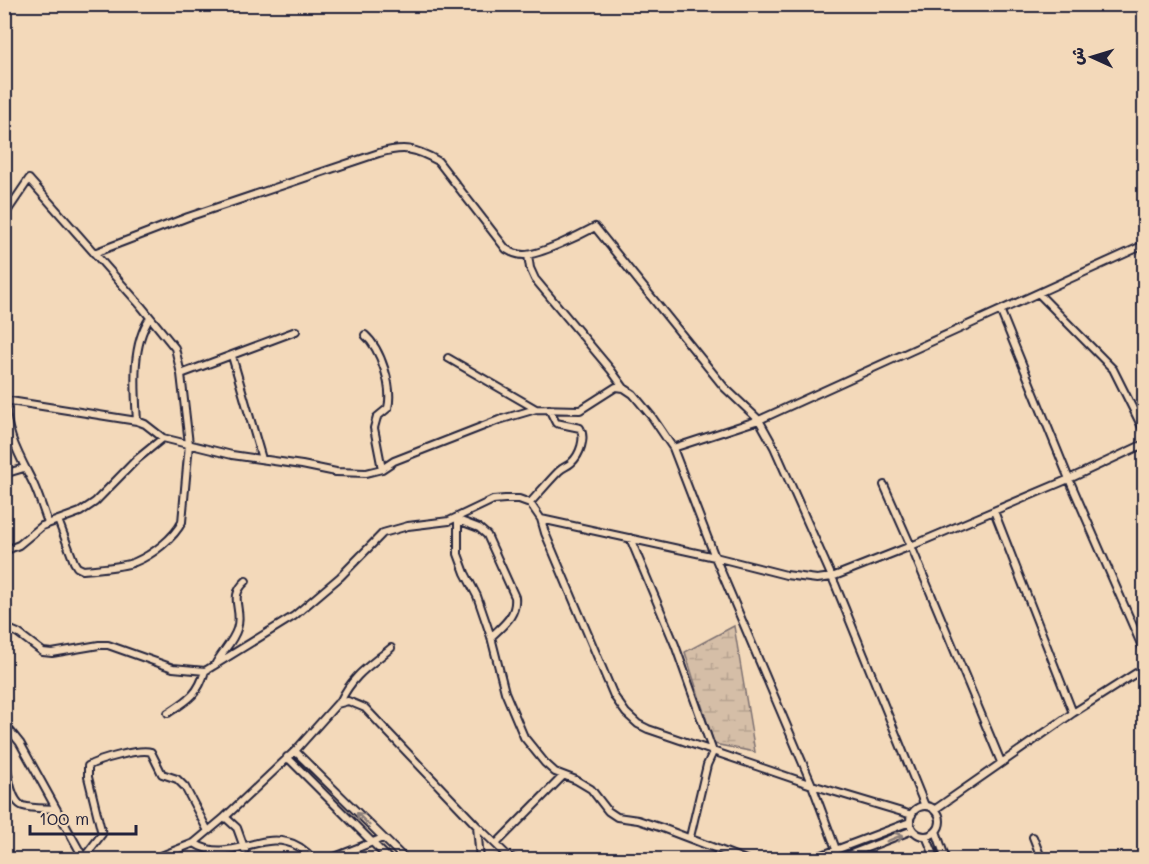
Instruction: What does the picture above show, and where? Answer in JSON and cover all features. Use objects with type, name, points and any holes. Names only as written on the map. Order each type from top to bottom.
[{"type":"street","points":[[94,253],[188,217],[403,147],[426,154],[438,161],[506,249],[516,255],[528,255],[569,240],[595,227],[724,387],[759,420],[774,447],[832,577],[925,806]]},
{"type":"street","points":[[4,216],[29,179],[175,348],[181,374],[189,444],[182,522],[178,530],[164,544],[136,562],[80,569],[74,562],[58,520]]},
{"type":"street","points":[[673,448],[759,420],[1001,312],[1144,245]]},
{"type":"street","points":[[528,255],[535,279],[624,388],[633,394],[652,417],[673,448],[715,557],[812,785],[839,859],[913,830]]},
{"type":"street","points":[[1039,294],[1113,369],[1144,431]]},
{"type":"street","points":[[1001,312],[1069,479],[1144,651]]},
{"type":"street","points":[[136,421],[136,374],[139,345],[142,331],[150,318]]},
{"type":"street","points":[[181,374],[296,332]]},
{"type":"street","points":[[365,335],[380,354],[389,396],[388,408],[377,417],[374,428],[382,469]]},
{"type":"street","points":[[232,356],[262,459]]},
{"type":"street","points":[[448,358],[536,409]]},
{"type":"street","points":[[48,523],[24,468],[6,417],[5,400],[136,421],[145,424],[163,438],[232,455],[336,472],[366,473],[382,469],[394,461],[499,420],[536,409],[580,410],[616,387],[624,388]]},
{"type":"street","points":[[530,503],[560,469],[571,463],[578,453],[582,440],[580,428],[556,423],[549,409]]},
{"type":"street","points":[[4,550],[19,545],[48,523],[80,512],[95,502],[136,460],[163,438]]},
{"type":"street","points":[[541,519],[798,577],[817,579],[832,577],[911,546],[1069,479],[1144,444]]},
{"type":"street","points":[[4,474],[24,468]]},
{"type":"street","points":[[884,485],[1001,762]]},
{"type":"street","points":[[4,627],[18,633],[43,652],[52,653],[108,645],[173,668],[205,671],[294,616],[340,577],[383,533],[408,526],[449,521],[493,500],[519,499],[530,503],[541,519],[607,682],[626,713],[638,724],[911,819]]},
{"type":"street","points":[[994,511],[1073,713]]},
{"type":"street","points":[[458,518],[458,554],[477,596],[491,637],[505,692],[524,737],[550,769],[591,789],[608,811],[617,817],[638,820],[690,837],[746,860]]},
{"type":"street","points":[[458,518],[479,528],[487,535],[515,597],[516,604],[512,616],[491,637]]},
{"type":"street","points":[[630,538],[679,655],[713,752],[707,765],[690,837]]},
{"type":"street","points":[[215,666],[237,631],[236,596],[239,587],[246,581]]},
{"type":"street","points":[[151,860],[194,843],[225,817],[295,750],[340,702],[348,685],[356,676],[391,648]]},
{"type":"street","points":[[934,810],[1073,713],[1144,668]]},
{"type":"street","points":[[168,713],[192,697],[199,688],[205,671]]},
{"type":"street","points":[[340,702],[351,702],[365,708],[477,826],[509,857],[517,860]]},
{"type":"street","points":[[4,723],[20,743],[82,858],[102,834],[88,777],[88,766],[145,750],[154,755],[162,774],[177,779],[185,787],[208,831]]},
{"type":"street","points":[[4,745],[10,783],[16,801],[21,806],[56,809]]},
{"type":"street","points":[[295,750],[406,860]]},
{"type":"street","points":[[287,758],[390,860]]},
{"type":"street","points":[[496,844],[563,776]]},
{"type":"street","points":[[809,860],[911,819],[919,808],[925,806],[934,810],[939,818],[939,827],[926,836],[917,834],[913,830],[911,819]]},
{"type":"street","points":[[225,817],[237,828],[245,850]]},
{"type":"street","points":[[477,826],[480,860]]},
{"type":"street","points":[[936,831],[946,860]]},
{"type":"street","points":[[926,836],[936,860]]},
{"type":"street","points":[[1033,837],[1042,860]]},
{"type":"street","points":[[327,860],[383,838]]},
{"type":"street","points":[[194,843],[207,852],[217,853],[245,850],[267,842],[289,842],[302,849],[314,860]]},
{"type":"street","points":[[494,860],[509,857]]},
{"type":"green space","points":[[734,626],[755,752],[714,744],[685,652]]}]
